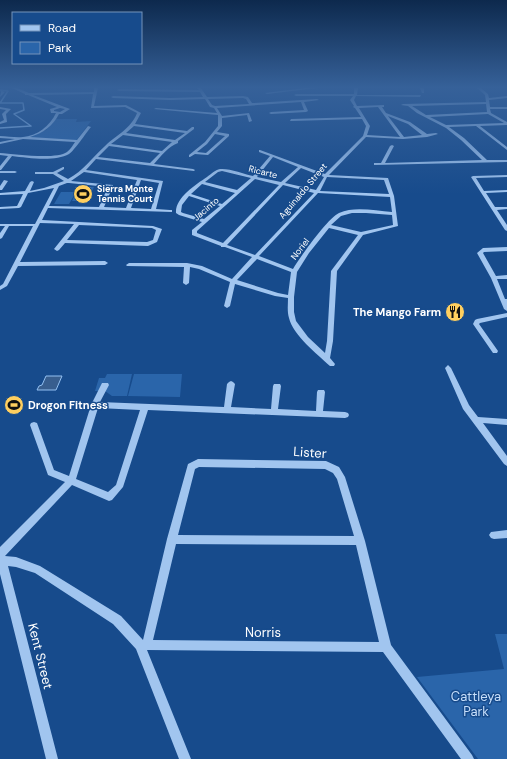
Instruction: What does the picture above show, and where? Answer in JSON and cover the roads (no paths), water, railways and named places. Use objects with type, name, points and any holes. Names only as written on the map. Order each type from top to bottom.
[{"type":"street","points":[[0,143],[18,139],[49,126],[51,123]]},
{"type":"street","points":[[190,156],[214,133],[220,126],[220,123]]},
{"type":"street","points":[[367,123],[368,126],[365,136],[403,138],[436,134]]},
{"type":"street","points":[[393,123],[403,138]]},
{"type":"street","points":[[409,123],[427,136]]},
{"type":"street","points":[[441,123],[460,136],[485,161]]},
{"type":"street","points":[[446,126],[507,124]]},
{"type":"street","points":[[0,194],[27,193],[69,182],[83,171],[108,145],[134,125],[188,132]]},
{"type":"street","points":[[477,125],[507,149]]},
{"type":"street","points":[[0,154],[62,155],[69,153],[89,127]]},
{"type":"street","points":[[151,165],[162,152],[177,142],[193,128]]},
{"type":"street","points":[[193,152],[205,154],[228,134],[214,133]]},
{"type":"street","points":[[123,134],[177,142]]},
{"type":"street","name":"Aguinaldo Street","points":[[233,281],[257,258],[317,192],[326,176],[365,136]]},
{"type":"street","points":[[0,137],[78,142]]},
{"type":"street","points":[[108,145],[162,152]]},
{"type":"street","points":[[382,164],[392,146]]},
{"type":"street","points":[[260,151],[326,176],[386,179],[392,196],[397,225],[394,228],[361,234],[328,226]]},
{"type":"street","points":[[0,169],[11,155]]},
{"type":"street","name":"Jacinto","points":[[272,156],[254,178],[194,231],[194,234],[294,272]]},
{"type":"street","points":[[96,158],[193,170]]},
{"type":"street","points":[[375,164],[507,161]]},
{"type":"street","points":[[223,246],[281,184],[300,167]]},
{"type":"street","points":[[54,173],[63,168]]},
{"type":"street","name":"Ricarte","points":[[205,221],[178,212],[179,203],[187,194],[217,171],[222,170],[317,192],[392,196]]},
{"type":"street","points":[[83,171],[161,182],[153,210]]},
{"type":"street","points":[[0,172],[15,172]]},
{"type":"street","points":[[37,172],[54,173],[69,182],[111,186],[101,209]]},
{"type":"street","points":[[507,176],[473,177],[507,228]]},
{"type":"street","points":[[128,209],[139,179]]},
{"type":"street","points":[[0,189],[6,181]]},
{"type":"street","points":[[0,208],[19,207],[32,182]]},
{"type":"street","points":[[203,183],[238,192]]},
{"type":"street","points":[[1,288],[5,285],[58,186]]},
{"type":"street","points":[[482,192],[507,191]]},
{"type":"street","points":[[187,194],[222,206]]},
{"type":"street","points":[[46,207],[170,211]]},
{"type":"street","points":[[493,209],[507,208]]},
{"type":"street","name":"Noriel","points":[[332,364],[293,322],[291,297],[294,272],[328,226],[339,216],[355,212],[394,214]]},
{"type":"street","points":[[0,225],[38,223],[146,227],[159,229],[155,241],[148,244],[63,241]]},
{"type":"street","points":[[57,249],[77,224]]},
{"type":"street","points":[[0,237],[8,225]]},
{"type":"street","points":[[327,359],[330,341],[334,271],[361,234]]},
{"type":"street","points":[[507,249],[483,250],[480,253],[494,278],[505,301],[507,309]]},
{"type":"street","points":[[16,264],[105,263]]},
{"type":"street","points":[[129,265],[187,265],[200,267],[233,281],[277,295],[291,297]]},
{"type":"street","points":[[186,283],[187,265]]},
{"type":"street","points":[[494,278],[507,277]]},
{"type":"street","points":[[227,306],[233,281]]},
{"type":"street","points":[[495,351],[476,324],[476,321],[507,315]]},
{"type":"street","points":[[448,368],[466,407],[507,462]]},
{"type":"street","points":[[227,410],[231,384]]},
{"type":"street","points":[[105,385],[95,405],[72,480],[1,558],[37,569],[117,620],[143,645],[184,759]]},
{"type":"street","points":[[274,412],[277,386]]},
{"type":"street","points":[[319,414],[321,392]]},
{"type":"street","points":[[95,405],[345,415]]},
{"type":"street","points":[[34,425],[51,472],[109,497],[119,487],[145,407]]},
{"type":"street","points":[[476,420],[507,422]]},
{"type":"street","name":"Lister","points":[[143,645],[172,540],[189,470],[198,463],[331,466],[341,477],[360,541],[386,647],[468,759]]},
{"type":"street","points":[[494,535],[507,534]]},
{"type":"street","points":[[172,540],[360,541]]},
{"type":"street","name":"Kent Street","points":[[1,558],[52,759]]},
{"type":"street","name":"Norris","points":[[143,645],[386,647]]},
{"type":"waterway","points":[[0,128],[31,126],[27,123]]},
{"type":"place","name":"Sierra Monte Tennis Court","points":[[83,194]]},
{"type":"place","name":"The Mango Farm","points":[[455,312]]},
{"type":"place","name":"Drogon Fitness","points":[[14,405]]},
{"type":"park label","name":"Cattleya Park","points":[[476,704]]}]
